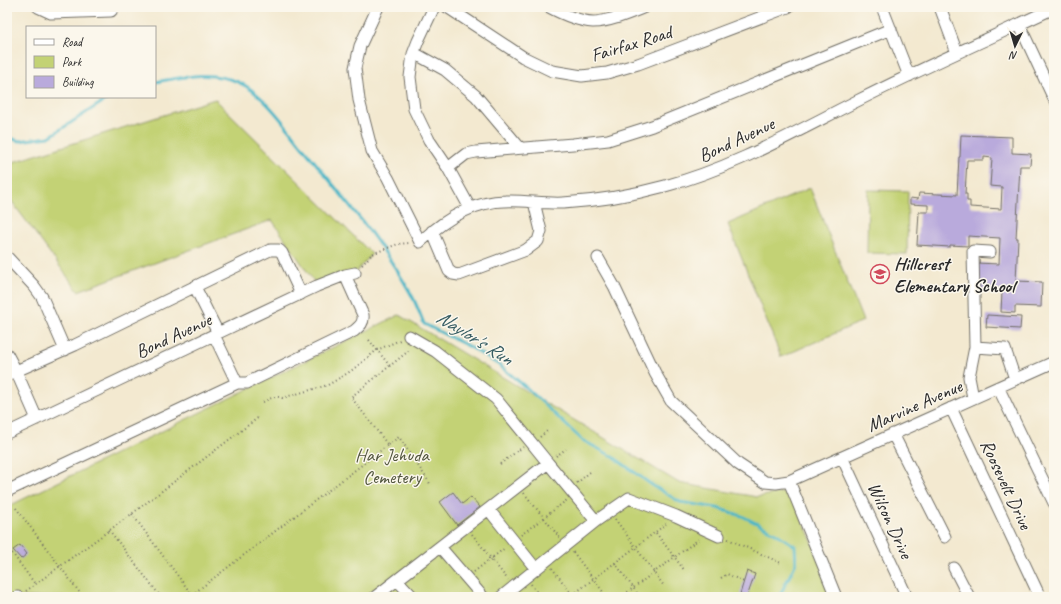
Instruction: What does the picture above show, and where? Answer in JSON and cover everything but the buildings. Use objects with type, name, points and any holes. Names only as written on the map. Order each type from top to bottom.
[{"type":"street","points":[[38,7],[51,13],[111,11],[114,7]]},
{"type":"street","name":"Bond Avenue","points":[[378,7],[360,46],[355,68],[359,100],[372,151],[388,178],[420,242],[432,231],[457,214],[470,208],[503,201],[562,203],[618,197],[693,178],[743,157],[908,76],[1019,24],[1041,10],[1054,8]]},
{"type":"street","points":[[434,7],[414,53],[410,77],[414,109],[429,140],[448,168],[470,208]]},
{"type":"street","name":"Fairfax Road","points":[[447,7],[523,57],[552,71],[582,76],[607,72],[638,64],[788,7]]},
{"type":"street","points":[[549,7],[564,15],[594,22],[606,20],[645,7]]},
{"type":"street","points":[[882,7],[908,76]]},
{"type":"street","points":[[940,7],[957,53]]},
{"type":"street","points":[[1019,24],[1054,99]]},
{"type":"street","points":[[448,168],[466,154],[476,152],[608,140],[652,126],[890,29]]},
{"type":"street","points":[[414,53],[445,70],[476,96],[520,148]]},
{"type":"street","points":[[432,231],[449,271],[459,275],[526,250],[538,241],[541,231],[534,202]]},
{"type":"street","points":[[12,373],[65,350],[270,250],[275,249],[282,253],[301,294]]},
{"type":"street","points":[[973,398],[969,377],[975,348],[973,251],[990,252]]},
{"type":"street","points":[[7,257],[34,286],[42,297],[65,350]]},
{"type":"street","name":"Marvine Avenue","points":[[598,258],[614,286],[655,373],[671,401],[738,464],[765,482],[776,483],[789,481],[1015,379],[1054,363]]},
{"type":"street","points":[[7,491],[237,383],[247,383],[354,331],[363,322],[363,315],[350,274]]},
{"type":"street","name":"Bond Avenue","points":[[7,433],[301,294],[350,274]]},
{"type":"street","points":[[195,287],[237,383]]},
{"type":"street","points":[[409,336],[435,351],[496,399],[596,521]]},
{"type":"street","points":[[975,348],[1006,349],[1015,379]]},
{"type":"street","points":[[7,354],[12,373],[37,419]]},
{"type":"street","points":[[998,387],[1054,503]]},
{"type":"street","name":"Roosevelt Drive","points":[[951,408],[1040,597]]},
{"type":"street","points":[[893,434],[945,537]]},
{"type":"street","name":"Wilson Drive","points":[[842,458],[907,597]]},
{"type":"street","points":[[375,597],[548,463]]},
{"type":"street","points":[[789,481],[836,597]]},
{"type":"street","points":[[501,597],[596,521],[628,498],[676,516],[715,533]]},
{"type":"street","points":[[489,510],[536,569]]},
{"type":"street","points":[[440,547],[483,597]]},
{"type":"street","points":[[954,568],[969,597]]},
{"type":"street","points":[[398,580],[413,597]]},
{"type":"path","points":[[350,274],[372,254],[398,244]]},
{"type":"path","points":[[263,402],[279,396],[282,398],[328,385],[351,371],[377,350],[409,336]]},
{"type":"path","points":[[369,340],[390,366]]},
{"type":"path","points":[[388,445],[351,397],[420,342]]},
{"type":"path","points":[[18,597],[132,514],[259,417]]},
{"type":"path","points":[[189,597],[399,437],[430,485]]},
{"type":"path","points":[[500,464],[530,441]]},
{"type":"path","points":[[548,463],[566,449]]},
{"type":"path","points":[[467,577],[544,518],[572,492],[590,472]]},
{"type":"path","points":[[518,486],[607,597]]},
{"type":"path","points":[[16,508],[83,597]]},
{"type":"path","points":[[610,511],[653,573],[664,586]]},
{"type":"path","points":[[132,514],[192,595]]},
{"type":"path","points":[[547,560],[572,596],[656,533],[676,516]]},
{"type":"path","points":[[466,526],[513,587]]},
{"type":"path","points":[[109,530],[161,597]]},
{"type":"path","points":[[656,533],[685,571]]},
{"type":"path","points":[[621,597],[674,557],[715,533],[781,563]]},
{"type":"path","points":[[12,553],[35,584]]},
{"type":"path","points":[[615,563],[640,597]]},
{"type":"path","points":[[721,578],[727,574],[744,582]]},
{"type":"path","points":[[526,577],[540,597]]},
{"type":"green space","points":[[215,99],[372,254],[355,273],[317,286],[272,220],[78,291],[7,195],[7,164]]},
{"type":"green space","points":[[810,188],[863,321],[781,357],[728,224]]},
{"type":"green space","points":[[868,190],[908,191],[907,254],[867,253]]},
{"type":"green space","name":"Har Jehuda Cemetery","points":[[399,315],[679,483],[757,497],[790,491],[836,597],[7,597],[7,507]]},
{"type":"waterway","name":"Naylor's Run","points":[[156,82],[196,76],[217,76],[238,82],[257,94],[283,122],[374,238],[400,275],[411,294],[424,324],[470,347],[499,365],[529,390],[582,440],[612,456],[652,485],[680,502],[717,508],[742,516],[774,532],[795,546],[796,563],[779,597]]},
{"type":"waterway","name":"Naylor's Run","points":[[7,137],[19,141],[49,137],[108,98]]},
{"type":"place","name":"Hillcrest Elementary School","points":[[880,274]]}]
